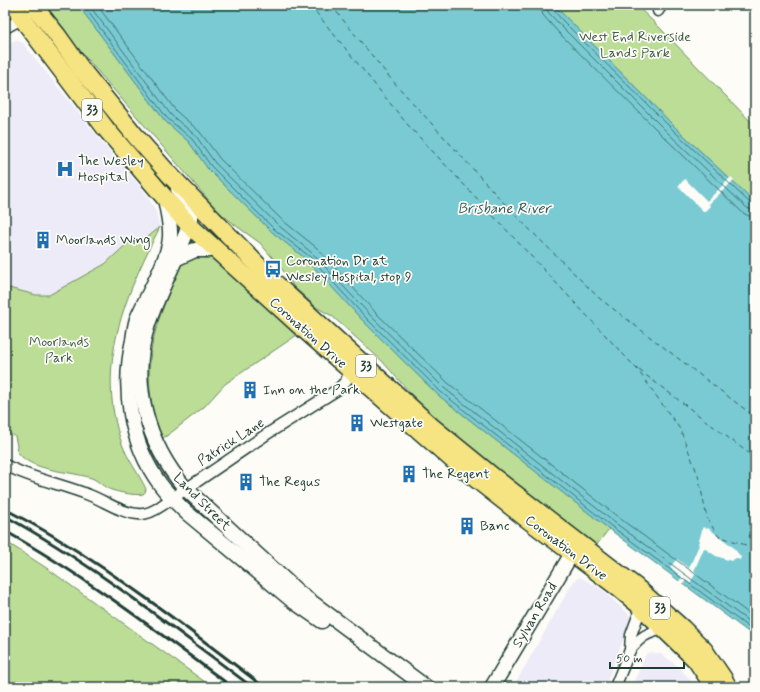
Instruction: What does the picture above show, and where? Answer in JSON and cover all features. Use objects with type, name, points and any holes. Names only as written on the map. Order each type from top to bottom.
[{"type":"highway","name":"Coronation Drive","points":[[12,5],[106,129],[189,225],[350,370],[462,468],[575,548],[636,587],[704,650],[728,687]]},
{"type":"highway","name":"Coronation Drive","points":[[35,8],[57,35],[82,70],[138,139],[168,173],[280,288],[431,426],[496,479],[575,548],[593,568],[639,605],[696,660],[714,687]]},
{"type":"main road","name":"Land Street","points":[[168,173],[191,212],[191,219],[148,325],[142,361],[142,391],[147,420],[156,444],[172,472],[186,489],[298,592],[426,687]]},
{"type":"main road","name":"Land Street","points":[[165,198],[170,229],[169,245],[164,260],[137,321],[128,364],[127,388],[132,419],[142,453],[160,484],[187,513],[293,601],[324,622],[410,687]]},
{"type":"main road","points":[[175,259],[195,250],[216,250]]},
{"type":"main road","name":"Sylvan Road","points":[[492,687],[575,548]]},
{"type":"street","points":[[5,28],[22,19],[35,8]]},
{"type":"street","name":"Patrick Lane","points":[[5,465],[27,476],[88,495],[121,510],[134,514],[147,514],[267,434],[337,390],[346,381],[350,370]]},
{"type":"street","points":[[615,687],[630,650],[639,605]]},
{"type":"street","points":[[630,650],[639,639],[647,633],[664,629]]},
{"type":"shaded area","name":"The Wesley Hospital","points":[[16,40],[23,43],[105,146],[144,191],[155,209],[160,227],[148,237],[130,241],[105,264],[49,295],[36,295],[5,287],[5,45]]},
{"type":"shaded area","points":[[580,577],[601,589],[632,617],[605,687],[513,687],[572,584]]},
{"type":"shaded area","points":[[648,653],[661,654],[678,666],[697,687],[632,687],[645,656]]},
{"type":"green space","points":[[45,5],[78,5],[165,121],[189,142],[208,169],[272,232],[306,259],[365,323],[438,395],[609,529],[595,547],[432,418],[382,361],[332,316],[316,307],[294,287],[282,269],[260,243],[218,211],[76,46]]},
{"type":"green space","name":"West End Riverside Lands Park","points":[[554,5],[636,5],[659,27],[755,126],[755,203],[675,127]]},
{"type":"green space","name":"Moorlands Park","points":[[160,227],[135,279],[125,305],[117,332],[112,359],[111,387],[114,415],[122,444],[127,456],[146,489],[145,492],[143,494],[136,494],[116,491],[107,488],[94,479],[85,476],[51,470],[30,463],[22,457],[16,449],[17,446],[15,436],[5,432],[5,404],[8,385],[5,382],[5,287],[36,295],[49,295],[105,264],[130,241],[148,237]]},
{"type":"green space","points":[[208,254],[299,333],[225,384],[204,407],[161,439],[151,401],[150,366],[151,349],[155,332],[178,270],[187,257]]},
{"type":"green space","points":[[5,541],[48,569],[212,687],[5,687]]},
{"type":"water","name":"Brisbane River","points":[[78,5],[554,5],[675,127],[755,203],[755,637],[609,529],[438,395],[365,323],[306,259],[272,232],[208,169],[189,142],[165,121]]},
{"type":"pier","points":[[731,177],[734,180],[709,204],[710,206],[704,212],[678,186],[685,179],[707,201]]},
{"type":"pier","points":[[703,527],[708,528],[732,546],[741,557],[740,560],[736,558],[731,561],[716,556],[704,548],[694,571],[696,573],[690,583],[686,580],[682,586],[678,583],[682,577],[670,567],[677,559],[689,568],[699,545]]},
{"type":"ferry route","points":[[310,5],[407,124],[637,369],[680,429],[698,475],[707,518],[718,536],[755,548]]},
{"type":"ferry route","points":[[331,5],[391,79],[513,213],[599,298],[755,417]]},
{"type":"ferry route","points":[[639,370],[755,458]]},
{"type":"railway","points":[[5,509],[39,527],[85,556],[163,610],[264,687]]},
{"type":"railway","points":[[5,516],[101,575],[252,687]]},
{"type":"railway","points":[[5,531],[35,548],[149,625],[232,687]]},
{"type":"place","name":"The Wesley Hospital","points":[[65,169]]},
{"type":"place","name":"Moorlands Wing","points":[[43,240]]},
{"type":"place","name":"Coronation Dr at Wesley Hospital, stop 9","points":[[273,269]]},
{"type":"place","name":"Inn on the Park","points":[[250,390]]},
{"type":"place","name":"Westgate","points":[[357,423]]},
{"type":"place","name":"The Regent","points":[[409,474]]},
{"type":"place","name":"The Regus","points":[[246,482]]},
{"type":"place","name":"Banc","points":[[467,526]]}]
